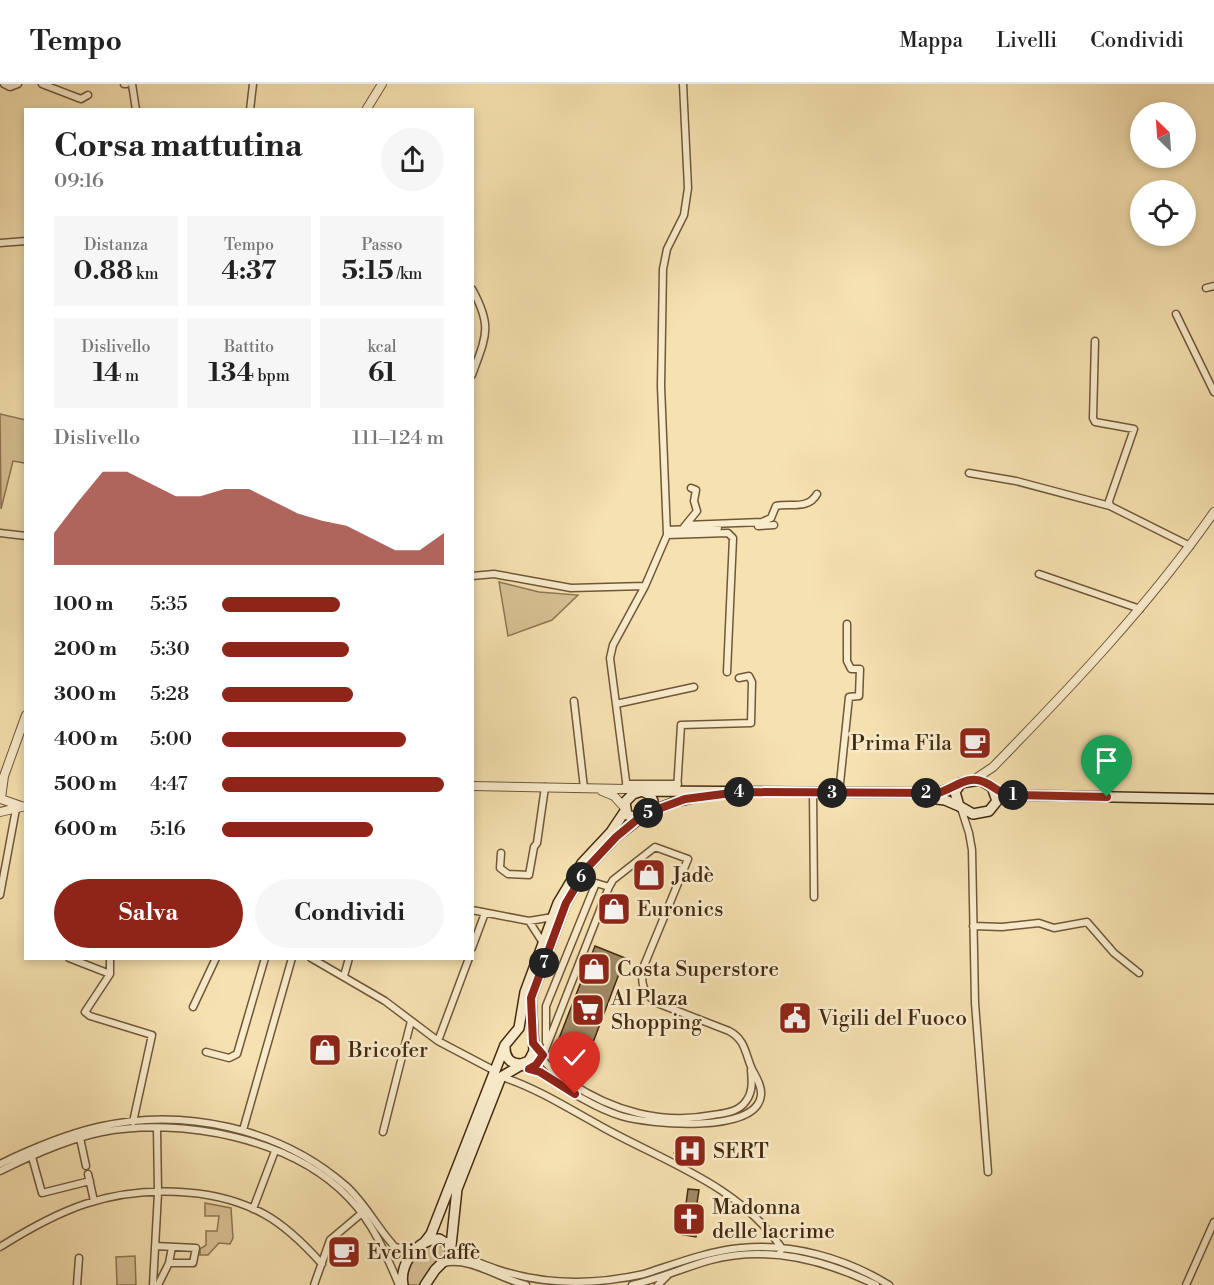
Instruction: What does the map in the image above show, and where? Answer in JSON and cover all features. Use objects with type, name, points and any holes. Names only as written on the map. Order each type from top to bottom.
[{"type":"main road","points":[[425,1285],[435,1270],[450,1255],[457,1189],[498,1074],[505,1045],[519,1028],[525,992],[558,903],[582,863],[611,832],[625,809],[627,799],[640,791],[677,787],[739,792],[938,793],[975,779],[1010,795],[1214,799]]},
{"type":"main road","points":[[957,786],[955,797],[960,807]]},
{"type":"main road","points":[[993,788],[997,801],[993,808]]},
{"type":"main road","points":[[640,791],[650,795],[653,801],[650,812]]},
{"type":"main road","points":[[400,1283],[403,1269],[422,1245],[435,1223],[498,1074],[523,1065],[532,1058],[538,1046],[531,998],[566,903],[587,868],[616,837],[650,812],[692,798],[739,792]]},
{"type":"main road","points":[[878,793],[904,798],[938,798],[969,813],[980,814],[1010,801],[1072,797]]},
{"type":"main road","points":[[625,809],[631,817],[639,818]]},
{"type":"main road","points":[[513,1036],[524,1035],[538,1046]]},
{"type":"main road","points":[[505,1045],[507,1057],[523,1065]]},
{"type":"main road","points":[[422,1245],[439,1239],[450,1247]]},
{"type":"street","points":[[4,84],[10,87],[18,84]]},
{"type":"street","points":[[42,84],[81,99],[88,96]]},
{"type":"street","points":[[132,84],[136,108]]},
{"type":"street","points":[[250,108],[253,84]]},
{"type":"street","points":[[367,108],[380,86],[388,84]]},
{"type":"street","points":[[627,787],[610,658],[613,645],[645,586],[668,533],[661,386],[663,269],[667,249],[684,215],[688,188],[683,84]]},
{"type":"street","points":[[0,243],[24,241]]},
{"type":"street","points":[[1206,288],[1214,286]]},
{"type":"street","points":[[474,292],[482,306],[487,329],[474,369]]},
{"type":"street","points":[[1176,314],[1214,392]]},
{"type":"street","points":[[1095,341],[1093,418],[1095,422],[1134,429],[1109,501],[1110,506]]},
{"type":"street","points":[[969,473],[1016,481],[1110,506],[1190,546]]},
{"type":"street","points":[[683,527],[697,511],[694,501],[696,490],[691,488]]},
{"type":"street","points":[[668,533],[683,527],[762,522],[771,518],[776,506],[805,505],[814,501],[817,494]]},
{"type":"street","points":[[975,779],[993,767],[1069,689],[1140,609],[1214,512]]},
{"type":"street","points":[[683,527],[774,525]]},
{"type":"street","points":[[668,533],[728,532],[733,538],[728,672]]},
{"type":"street","points":[[0,533],[24,536]]},
{"type":"street","points":[[474,576],[494,574],[571,588],[645,586]]},
{"type":"street","points":[[1039,574],[1140,609]]},
{"type":"street","points":[[840,793],[849,697],[859,696],[860,669],[851,669],[847,662],[847,624]]},
{"type":"street","points":[[474,786],[595,789],[677,787],[681,724],[751,723],[752,682],[749,676],[739,678]]},
{"type":"street","points":[[616,704],[694,687]]},
{"type":"street","points":[[574,701],[584,788]]},
{"type":"street","points":[[1,804],[2,779],[24,720]]},
{"type":"street","points":[[993,767],[993,788]]},
{"type":"street","points":[[501,853],[500,868],[508,874],[529,875],[537,843],[545,787]]},
{"type":"street","points":[[627,787],[640,791]]},
{"type":"street","points":[[595,789],[615,796],[625,809]]},
{"type":"street","points":[[813,792],[814,897]]},
{"type":"street","points":[[1,804],[24,806]]},
{"type":"street","points":[[1,804],[16,809],[24,806]]},
{"type":"street","points":[[960,807],[969,833]]},
{"type":"street","points":[[0,895],[16,809]]},
{"type":"street","points":[[980,814],[971,824],[969,833],[975,1003],[988,1172]]},
{"type":"street","points":[[523,1065],[540,1072],[588,1101],[618,1115],[644,1122],[689,1125],[735,1118],[753,1110],[758,1105],[761,1093],[744,1045],[734,1034],[657,1003],[650,998],[643,987],[643,968],[687,859],[655,847],[613,880],[538,1046]]},
{"type":"street","points":[[609,886],[596,883],[546,1006],[538,1046],[551,1069],[600,1100],[630,1112],[664,1117],[706,1116],[740,1108],[751,1093],[751,1066]]},
{"type":"street","points":[[474,910],[529,921],[554,916]]},
{"type":"street","points":[[474,943],[485,913]]},
{"type":"street","points":[[529,921],[543,943]]},
{"type":"street","points":[[973,926],[1002,927],[1039,923],[1054,928],[1088,922],[1114,953],[1138,973]]},
{"type":"street","points":[[577,929],[590,934]]},
{"type":"street","points":[[74,960],[110,974]]},
{"type":"street","points":[[110,960],[110,974],[85,1012],[90,1016],[152,1035],[133,1122]]},
{"type":"street","points":[[193,1007],[215,960]]},
{"type":"street","points":[[206,1052],[229,1058],[237,1054],[264,960]]},
{"type":"street","points":[[243,1130],[291,960]]},
{"type":"street","points":[[314,960],[344,976],[438,1041],[697,1175],[745,1207],[772,1233],[781,1247],[780,1254]]},
{"type":"street","points":[[344,976],[348,960]]},
{"type":"street","points":[[438,1041],[468,960]]},
{"type":"street","points":[[383,1132],[411,1021]]},
{"type":"street","points":[[523,1065],[536,1065],[543,1056]]},
{"type":"street","points":[[0,1164],[61,1137],[100,1126],[133,1122],[183,1121],[243,1130],[289,1149],[330,1173],[354,1194],[395,1246]]},
{"type":"street","points":[[153,1285],[158,1193],[157,1128]]},
{"type":"street","points":[[0,1171],[80,1138],[118,1130],[157,1128],[208,1131],[229,1136],[275,1151],[326,1178],[349,1198],[362,1214],[384,1250],[400,1283]]},
{"type":"street","points":[[80,1138],[94,1202]]},
{"type":"street","points":[[253,1209],[275,1151]]},
{"type":"street","points":[[32,1157],[42,1193],[90,1182]]},
{"type":"street","points":[[0,1247],[38,1224],[94,1202],[125,1195],[158,1193],[207,1196],[253,1209],[277,1222],[307,1247],[322,1264]]},
{"type":"street","points":[[314,1285],[330,1240],[362,1214]]},
{"type":"street","points":[[1186,1285],[1214,1222]]},
{"type":"street","points":[[384,1250],[395,1246],[410,1249],[422,1245]]},
{"type":"street","points":[[155,1246],[196,1248],[195,1261],[190,1264],[169,1263]]},
{"type":"street","points":[[158,1285],[169,1263],[172,1247]]},
{"type":"street","points":[[450,1247],[510,1275],[543,1284],[639,1283],[655,1280],[728,1250],[781,1247],[833,1260],[889,1285]]},
{"type":"street","points":[[655,1280],[673,1272],[730,1256],[780,1254],[820,1263],[876,1285]]},
{"type":"street","points":[[77,1285],[79,1258]]},
{"type":"street","points":[[443,1263],[462,1261],[509,1281],[526,1285]]},
{"type":"shaded area","points":[[0,414],[24,420],[24,463],[13,461],[1,509]]},
{"type":"shaded area","points":[[499,582],[539,592],[578,595],[552,620],[508,636]]},
{"type":"shaded area","points":[[205,1203],[231,1208],[233,1238],[230,1244],[219,1243],[208,1255],[200,1255],[200,1249],[206,1245],[206,1231],[217,1231],[219,1216],[205,1216]]},
{"type":"shaded area","points":[[439,1243],[446,1247],[447,1255],[433,1266],[420,1285],[408,1285],[407,1275],[415,1257],[425,1248]]},
{"type":"shaded area","points":[[135,1256],[136,1285],[117,1285],[116,1257]]},
{"type":"building","name":"Al Plaza Shopping","points":[[595,946],[625,958],[589,1053],[558,1041]]},
{"type":"building","name":"SERT","points":[[682,1137],[705,1150],[698,1165],[674,1153]]},
{"type":"building","name":"Madonna delle lacrime","points":[[688,1189],[699,1190],[697,1203],[701,1204],[696,1237],[678,1234]]},
{"type":"place","name":"Prima Fila","points":[[975,743]]},
{"type":"place","name":"Jadè","points":[[649,875]]},
{"type":"place","name":"Euronics","points":[[614,909]]},
{"type":"place","name":"Costa Superstore","points":[[594,969]]},
{"type":"place","name":"Al Plaza Shopping","points":[[588,1010]]},
{"type":"place","name":"Vigili del Fuoco","points":[[795,1018]]},
{"type":"place","name":"Bricofer","points":[[325,1050]]},
{"type":"place","name":"SERT","points":[[690,1151]]},
{"type":"place","name":"Madonna delle lacrime","points":[[689,1219]]},
{"type":"place","name":"Evelin Caffè","points":[[344,1252]]},
{"type":"route","points":[[575,1094],[540,1072],[529,1069],[540,1062],[543,1055],[539,1047],[534,1047],[533,1043],[531,998],[566,903],[577,883],[587,868],[616,837],[639,818],[675,802],[739,792],[938,793],[975,779],[990,785],[998,792],[1010,795],[1107,797]]}]
